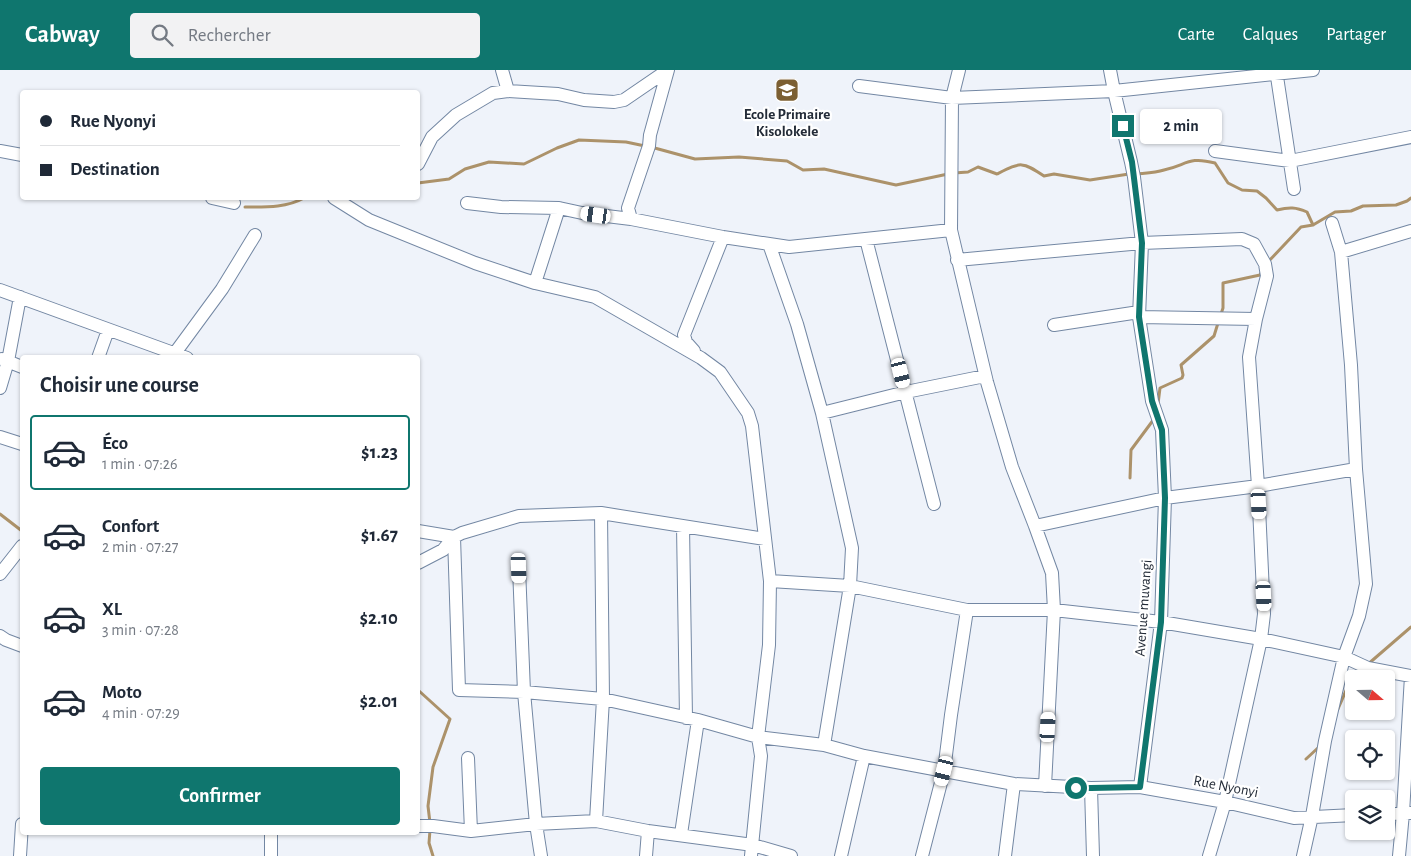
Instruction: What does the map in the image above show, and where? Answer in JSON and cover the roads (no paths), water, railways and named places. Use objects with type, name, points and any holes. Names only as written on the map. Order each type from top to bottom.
[{"type":"street","points":[[502,70],[508,91]]},
{"type":"street","points":[[960,70],[952,98],[951,230],[985,376],[1012,467],[1052,573],[1054,610],[1044,786]]},
{"type":"street","name":"Avenue muvangi","points":[[1110,70],[1132,162],[1142,243],[1139,315],[1152,401],[1162,430],[1165,498],[1161,622],[1140,787]]},
{"type":"street","points":[[859,86],[952,98],[1114,91],[1277,72],[1313,70]]},
{"type":"street","points":[[420,158],[432,137],[456,114],[493,93],[508,91],[558,94],[584,100],[614,102],[624,100],[667,72]]},
{"type":"street","points":[[631,219],[628,208],[649,146],[650,135],[667,72]]},
{"type":"street","points":[[1277,72],[1294,189]]},
{"type":"street","points":[[1215,151],[1290,161],[1411,137]]},
{"type":"street","points":[[0,151],[20,155]]},
{"type":"street","points":[[221,200],[234,203]]},
{"type":"street","points":[[337,200],[369,220],[476,263],[535,283],[596,298],[701,358],[720,372],[748,413],[752,426],[770,581],[769,645],[758,737],[761,756],[752,850]]},
{"type":"street","points":[[467,203],[501,207],[559,208],[789,247],[951,230]]},
{"type":"street","points":[[535,283],[559,208]]},
{"type":"street","points":[[1304,856],[1325,740],[1344,657],[1359,616],[1366,584],[1341,252],[1332,223]]},
{"type":"street","points":[[1341,252],[1411,231]]},
{"type":"street","points":[[0,290],[181,355],[255,235]]},
{"type":"street","points":[[701,358],[686,342],[684,335],[723,237]]},
{"type":"street","points":[[866,239],[934,504]]},
{"type":"street","points":[[957,260],[1142,243],[1242,239],[1254,244],[1266,264],[1267,276],[1249,357],[1264,614],[1261,640],[1225,802],[1210,856]]},
{"type":"street","points":[[769,244],[797,324],[822,413],[852,548],[850,586],[824,745]]},
{"type":"street","points":[[0,388],[4,360],[20,297]]},
{"type":"street","points":[[1054,325],[1139,315],[1256,319]]},
{"type":"street","points":[[99,355],[108,330]]},
{"type":"street","points":[[4,360],[20,366]]},
{"type":"street","points":[[822,413],[906,392],[985,376]]},
{"type":"street","points":[[0,437],[20,443]]},
{"type":"street","points":[[1035,526],[1165,498],[1258,486],[1356,469]]},
{"type":"street","points":[[420,562],[443,550],[454,538],[462,533],[519,516],[601,513],[765,539]]},
{"type":"street","points":[[596,821],[603,699],[601,513]]},
{"type":"street","points":[[680,834],[692,719],[683,526]]},
{"type":"street","points":[[420,531],[454,538]]},
{"type":"street","name":"Rue Nyonyi","points":[[454,538],[459,690],[524,692],[603,699],[692,719],[758,737],[824,745],[864,756],[1014,784],[1091,788],[1140,787],[1225,802],[1294,818],[1345,815]]},
{"type":"street","points":[[0,574],[20,549]]},
{"type":"street","points":[[519,568],[524,692],[540,856]]},
{"type":"street","points":[[770,581],[850,586],[967,610],[1054,610],[1161,622],[1344,657],[1365,666],[1411,676],[1407,813],[1399,856]]},
{"type":"street","points":[[922,856],[944,771],[967,610]]},
{"type":"street","points":[[0,636],[20,645]]},
{"type":"street","points":[[841,856],[864,756]]},
{"type":"street","points":[[468,758],[471,831]]},
{"type":"street","points":[[1005,856],[1014,784]]},
{"type":"street","points":[[1091,788],[1093,856]]},
{"type":"street","points":[[426,826],[471,831],[536,824],[596,821],[648,831],[680,834],[752,850],[790,856]]},
{"type":"street","points":[[646,856],[648,831]]},
{"type":"street","points":[[20,856],[21,835]]},
{"type":"street","points":[[271,835],[271,856]]},
{"type":"waterway","points":[[420,183],[449,179],[465,169],[489,162],[524,164],[579,140],[626,142],[645,146]]},
{"type":"waterway","points":[[651,147],[695,159],[739,157],[787,161],[803,170],[824,169],[896,185],[948,174]]},
{"type":"waterway","points":[[1135,174],[1161,171],[1199,160],[1215,163],[1228,183],[1242,190],[1257,191],[1277,210],[1292,208],[1307,212],[1313,225],[1335,212],[1351,211],[1363,206],[1396,205],[1411,198]]},
{"type":"waterway","points":[[954,173],[968,172],[978,167],[997,174],[1011,167],[1021,165],[1031,168],[1044,176],[1054,174],[1090,180],[1129,174]]},
{"type":"waterway","points":[[245,207],[268,207],[290,204],[299,200]]},
{"type":"waterway","points":[[1268,262],[1301,227],[1313,225]]},
{"type":"waterway","points":[[1221,314],[1223,308],[1223,283],[1260,275],[1262,271]]},
{"type":"waterway","points":[[1158,404],[1160,388],[1182,378],[1181,365],[1214,336],[1218,323]]},
{"type":"waterway","points":[[1130,478],[1131,450],[1154,419]]},
{"type":"waterway","points":[[0,514],[20,529]]},
{"type":"waterway","points":[[1367,665],[1411,627]]},
{"type":"waterway","points":[[1338,709],[1351,679],[1362,669]]},
{"type":"waterway","points":[[420,692],[450,719],[433,767],[428,806],[430,823]]},
{"type":"waterway","points":[[1306,759],[1320,746]]},
{"type":"waterway","points":[[430,830],[429,843],[433,856]]},
{"type":"place","name":"Ecole Primaire Kisolokele","points":[[787,90]]}]
